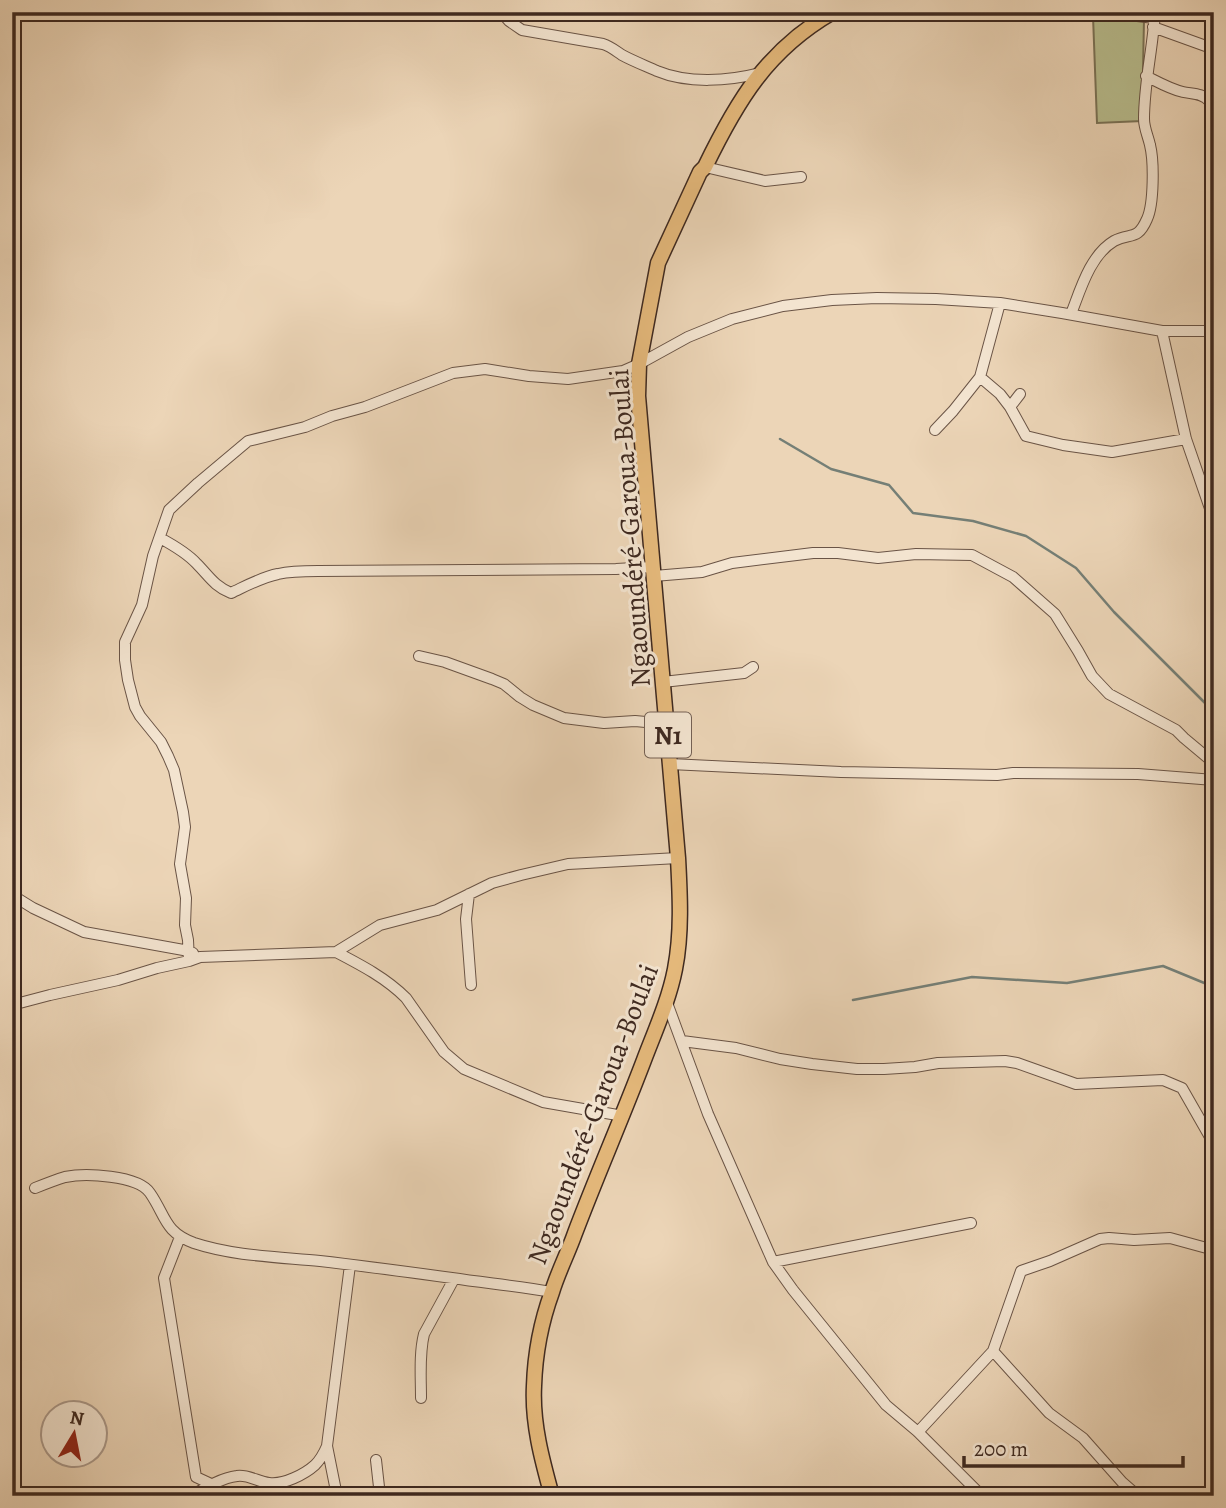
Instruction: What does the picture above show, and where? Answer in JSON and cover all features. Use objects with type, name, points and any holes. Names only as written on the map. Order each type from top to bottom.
[{"type":"highway","name":"Ngaoundéré-Garoua-Boulai","points":[[552,1496],[535,1422],[534,1387],[543,1322],[552,1292],[623,1116],[666,999],[675,971],[678,945],[678,858],[638,396],[639,364],[658,263],[727,121],[760,73],[800,34],[834,12]]},
{"type":"street","points":[[500,12],[522,30],[603,44],[661,72],[682,78],[733,79],[760,73]]},
{"type":"street","points":[[1121,12],[1154,19],[1214,49]]},
{"type":"street","points":[[1071,314],[1084,279],[1103,251],[1114,241],[1137,235],[1148,218],[1152,203],[1153,170],[1150,145],[1143,123],[1154,19]]},
{"type":"street","points":[[1146,76],[1175,90],[1203,95],[1208,99],[1212,110],[1214,129]]},
{"type":"street","points":[[705,167],[765,181],[801,177]]},
{"type":"street","points":[[189,956],[185,925],[186,898],[180,864],[185,827],[181,802],[168,756],[135,707],[128,680],[125,642],[142,605],[153,556],[169,510],[248,442],[365,407],[453,373],[485,369],[568,379],[623,371],[712,326],[783,306],[832,300],[936,299],[1000,303],[1162,331],[1214,331]]},
{"type":"street","points":[[935,430],[980,377],[1000,303]]},
{"type":"street","points":[[1162,331],[1186,439],[1214,520]]},
{"type":"street","points":[[980,377],[1000,394],[1026,436],[1112,452],[1186,439]]},
{"type":"street","points":[[1010,407],[1020,394]]},
{"type":"street","points":[[160,538],[198,564],[220,589],[231,593],[263,578],[289,572],[616,569],[702,572],[732,563],[813,553],[878,558],[916,554],[972,555],[1013,577],[1055,614],[1091,676],[1109,694],[1176,730],[1214,763]]},
{"type":"street","points":[[419,656],[492,678],[533,705],[564,719],[619,724],[635,721],[667,724]]},
{"type":"street","points":[[663,681],[744,673],[753,667]]},
{"type":"street","points":[[670,764],[841,772],[1138,774],[1214,780]]},
{"type":"street","points":[[12,895],[84,932],[189,956],[336,952],[380,925],[437,910],[492,883],[568,864],[678,858]]},
{"type":"street","points":[[469,894],[466,912],[471,985]]},
{"type":"street","points":[[336,952],[376,973],[400,992],[444,1052],[464,1069],[543,1101],[623,1116]]},
{"type":"street","points":[[12,1005],[118,980],[189,956]]},
{"type":"street","points":[[666,999],[708,1114],[773,1262],[886,1405],[918,1432],[982,1496]]},
{"type":"street","points":[[682,1041],[736,1048],[812,1064],[857,1069],[1005,1061],[1017,1062],[1076,1084],[1163,1080],[1182,1088],[1214,1144]]},
{"type":"street","points":[[35,1188],[64,1177],[95,1176],[132,1180],[146,1188],[167,1224],[180,1237],[197,1244],[239,1252],[509,1284],[552,1292]]},
{"type":"street","points":[[773,1262],[971,1223]]},
{"type":"street","points":[[180,1237],[164,1278],[196,1477],[211,1484]]},
{"type":"street","points":[[918,1432],[993,1351],[1021,1271],[1100,1239],[1109,1238],[1170,1238],[1214,1250]]},
{"type":"street","points":[[191,1496],[211,1484],[239,1475],[271,1484],[281,1483],[306,1471],[322,1458],[327,1446],[350,1265]]},
{"type":"street","points":[[421,1398],[421,1349],[424,1334],[454,1279]]},
{"type":"street","points":[[993,1351],[1049,1412],[1083,1438],[1138,1496]]},
{"type":"street","points":[[327,1446],[337,1496]]},
{"type":"street","points":[[376,1460],[380,1496]]},
{"type":"green space","points":[[1093,16],[1144,19],[1142,121],[1097,123]]},
{"type":"waterway","points":[[780,439],[831,469],[889,485],[913,513],[973,521],[1026,536],[1076,568],[1114,612],[1214,712]]},
{"type":"waterway","points":[[853,1000],[972,977],[1067,983],[1163,966],[1214,987]]}]
